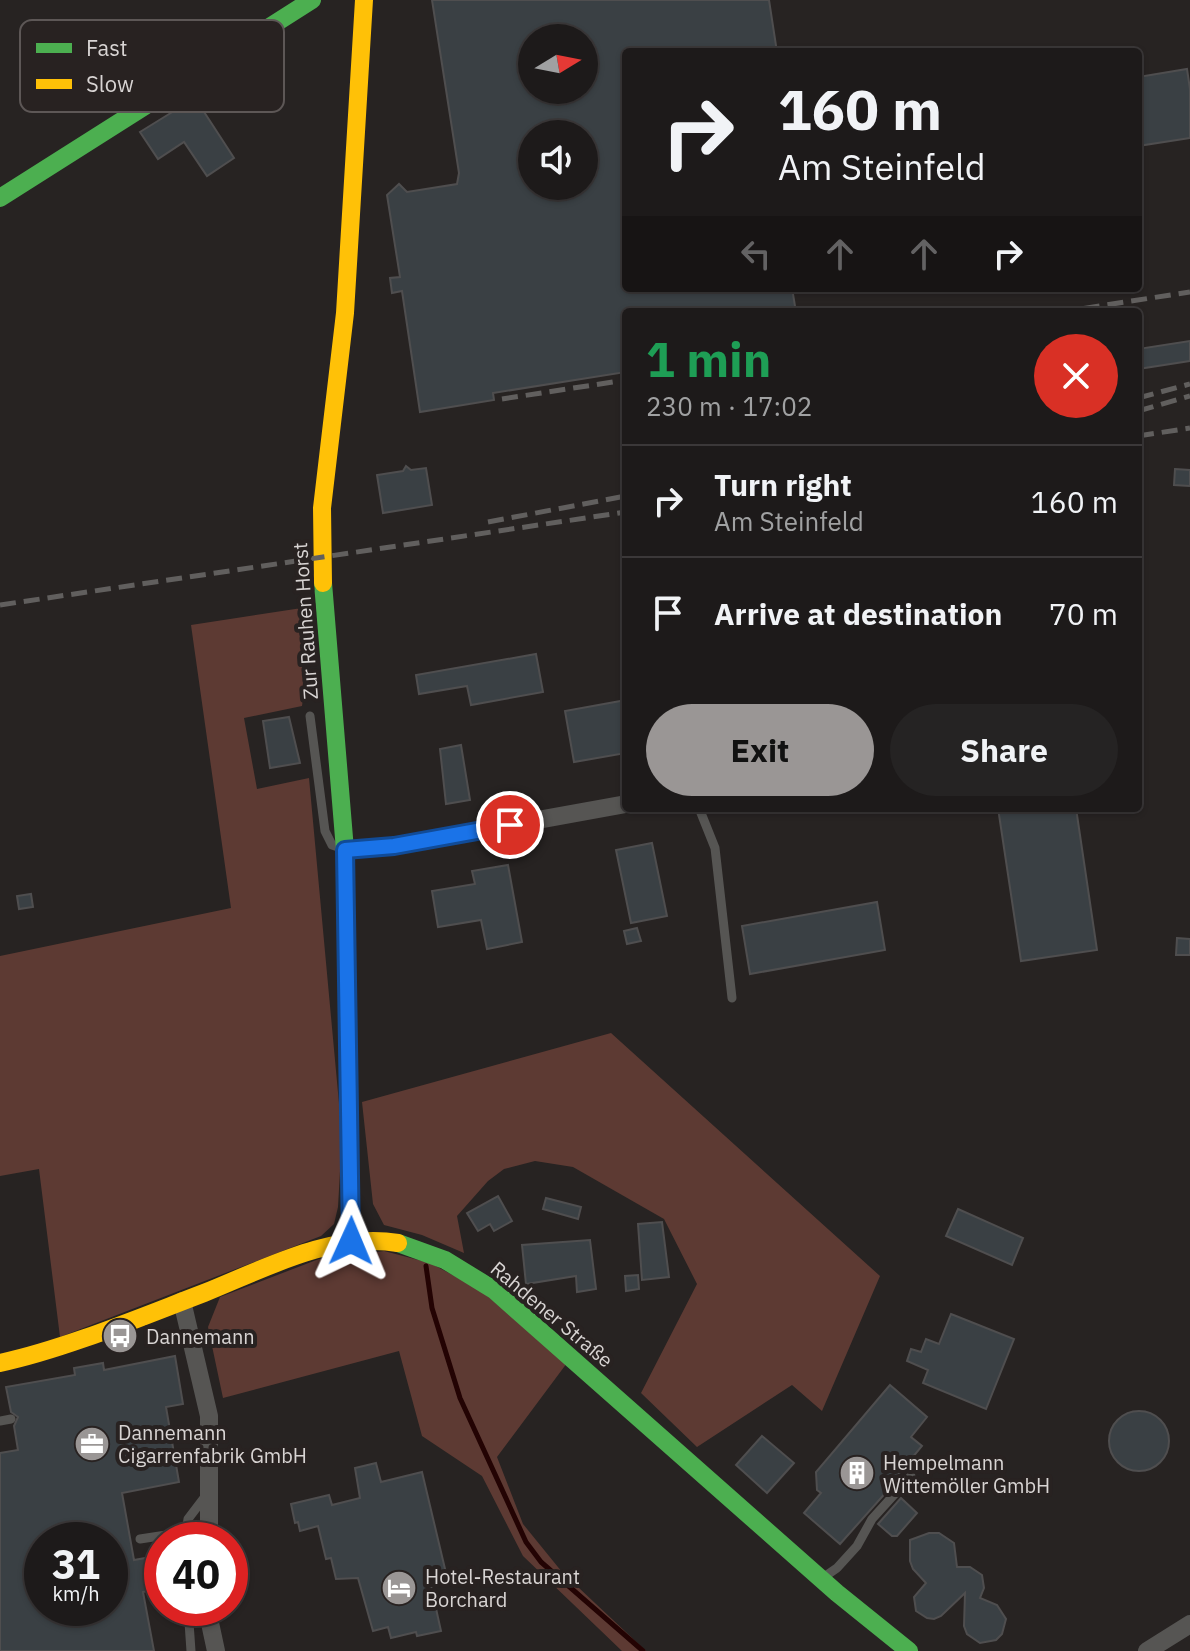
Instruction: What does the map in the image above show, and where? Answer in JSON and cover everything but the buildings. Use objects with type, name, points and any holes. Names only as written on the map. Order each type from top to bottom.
[{"type":"street","points":[[280,20],[312,0]]},
{"type":"street","name":"Zur Rauhen Horst","points":[[351,1241],[345,850],[323,582],[322,508],[345,313],[364,0]]},
{"type":"street","points":[[0,198],[136,112]]},
{"type":"street","points":[[345,850],[394,846],[622,805]]},
{"type":"street","name":"Rahdener Straße","points":[[0,1363],[23,1358],[182,1301],[311,1251],[351,1241],[390,1242],[442,1256],[494,1290],[821,1579],[909,1651]]},
{"type":"street","points":[[182,1301],[209,1416],[209,1522]]},
{"type":"street","points":[[1147,1651],[1190,1624]]},
{"type":"street","points":[[212,1626],[216,1651]]},
{"type":"lane","points":[[310,716],[325,831],[332,845],[345,850]]},
{"type":"lane","points":[[701,812],[715,848],[732,998]]},
{"type":"lane","points":[[0,1421],[11,1419]]},
{"type":"lane","points":[[821,1579],[837,1568],[857,1546],[872,1519],[911,1476]]},
{"type":"lane","points":[[187,1522],[209,1491]]},
{"type":"lane","points":[[140,1539],[144,1539]]},
{"type":"lane","points":[[189,1626],[191,1651]]},
{"type":"shaded area","points":[[315,606],[302,706],[244,718],[257,789],[309,778],[342,1136],[338,1207],[334,1224],[321,1236],[60,1337],[39,1169],[0,1176],[0,956],[231,908],[191,625]]},
{"type":"shaded area","points":[[611,1033],[880,1276],[822,1411],[792,1385],[697,1447],[641,1393],[697,1284],[664,1219],[573,1167],[535,1161],[504,1169],[488,1181],[457,1216],[464,1253],[422,1235],[384,1225],[373,1204],[362,1102]]},
{"type":"shaded area","points":[[384,1251],[430,1263],[479,1289],[567,1363],[497,1457],[523,1524],[562,1572],[646,1651],[622,1651],[523,1556],[482,1476],[422,1436],[399,1351],[223,1398],[208,1327],[220,1297],[319,1259]]},
{"type":"waterway","points":[[426,1266],[432,1308],[460,1398],[526,1542],[541,1562],[643,1651]]},
{"type":"railway","points":[[1086,308],[1190,292]]},
{"type":"railway","points":[[502,399],[622,381]]},
{"type":"railway","points":[[1142,397],[1190,384]]},
{"type":"railway","points":[[1142,410],[1190,396]]},
{"type":"railway","points":[[1142,435],[1190,428]]},
{"type":"railway","points":[[488,522],[622,497]]},
{"type":"railway","points":[[0,605],[622,513]]},
{"type":"traffic: fast","points":[[280,20],[312,0]]},
{"type":"traffic: fast","points":[[0,198],[136,112]]},
{"type":"traffic: fast","points":[[323,583],[345,850],[351,1241]]},
{"type":"traffic: fast","points":[[398,1243],[445,1260],[494,1290],[837,1593],[909,1651]]},
{"type":"traffic: slow","points":[[323,583],[322,508],[345,313],[364,0]]},
{"type":"traffic: slow","points":[[0,1363],[103,1332],[298,1255],[348,1243],[398,1243]]},
{"type":"place","name":"Dannemann","points":[[120,1336]]},
{"type":"place","name":"Dannemann Cigarrenfabrik GmbH","points":[[92,1444]]},
{"type":"place","name":"Hempelmann Wittemöller GmbH","points":[[857,1473]]},
{"type":"place","name":"Hotel-Restaurant Borchard","points":[[399,1588]]},
{"type":"route","points":[[351,1241],[345,850],[394,846],[510,825]]}]
